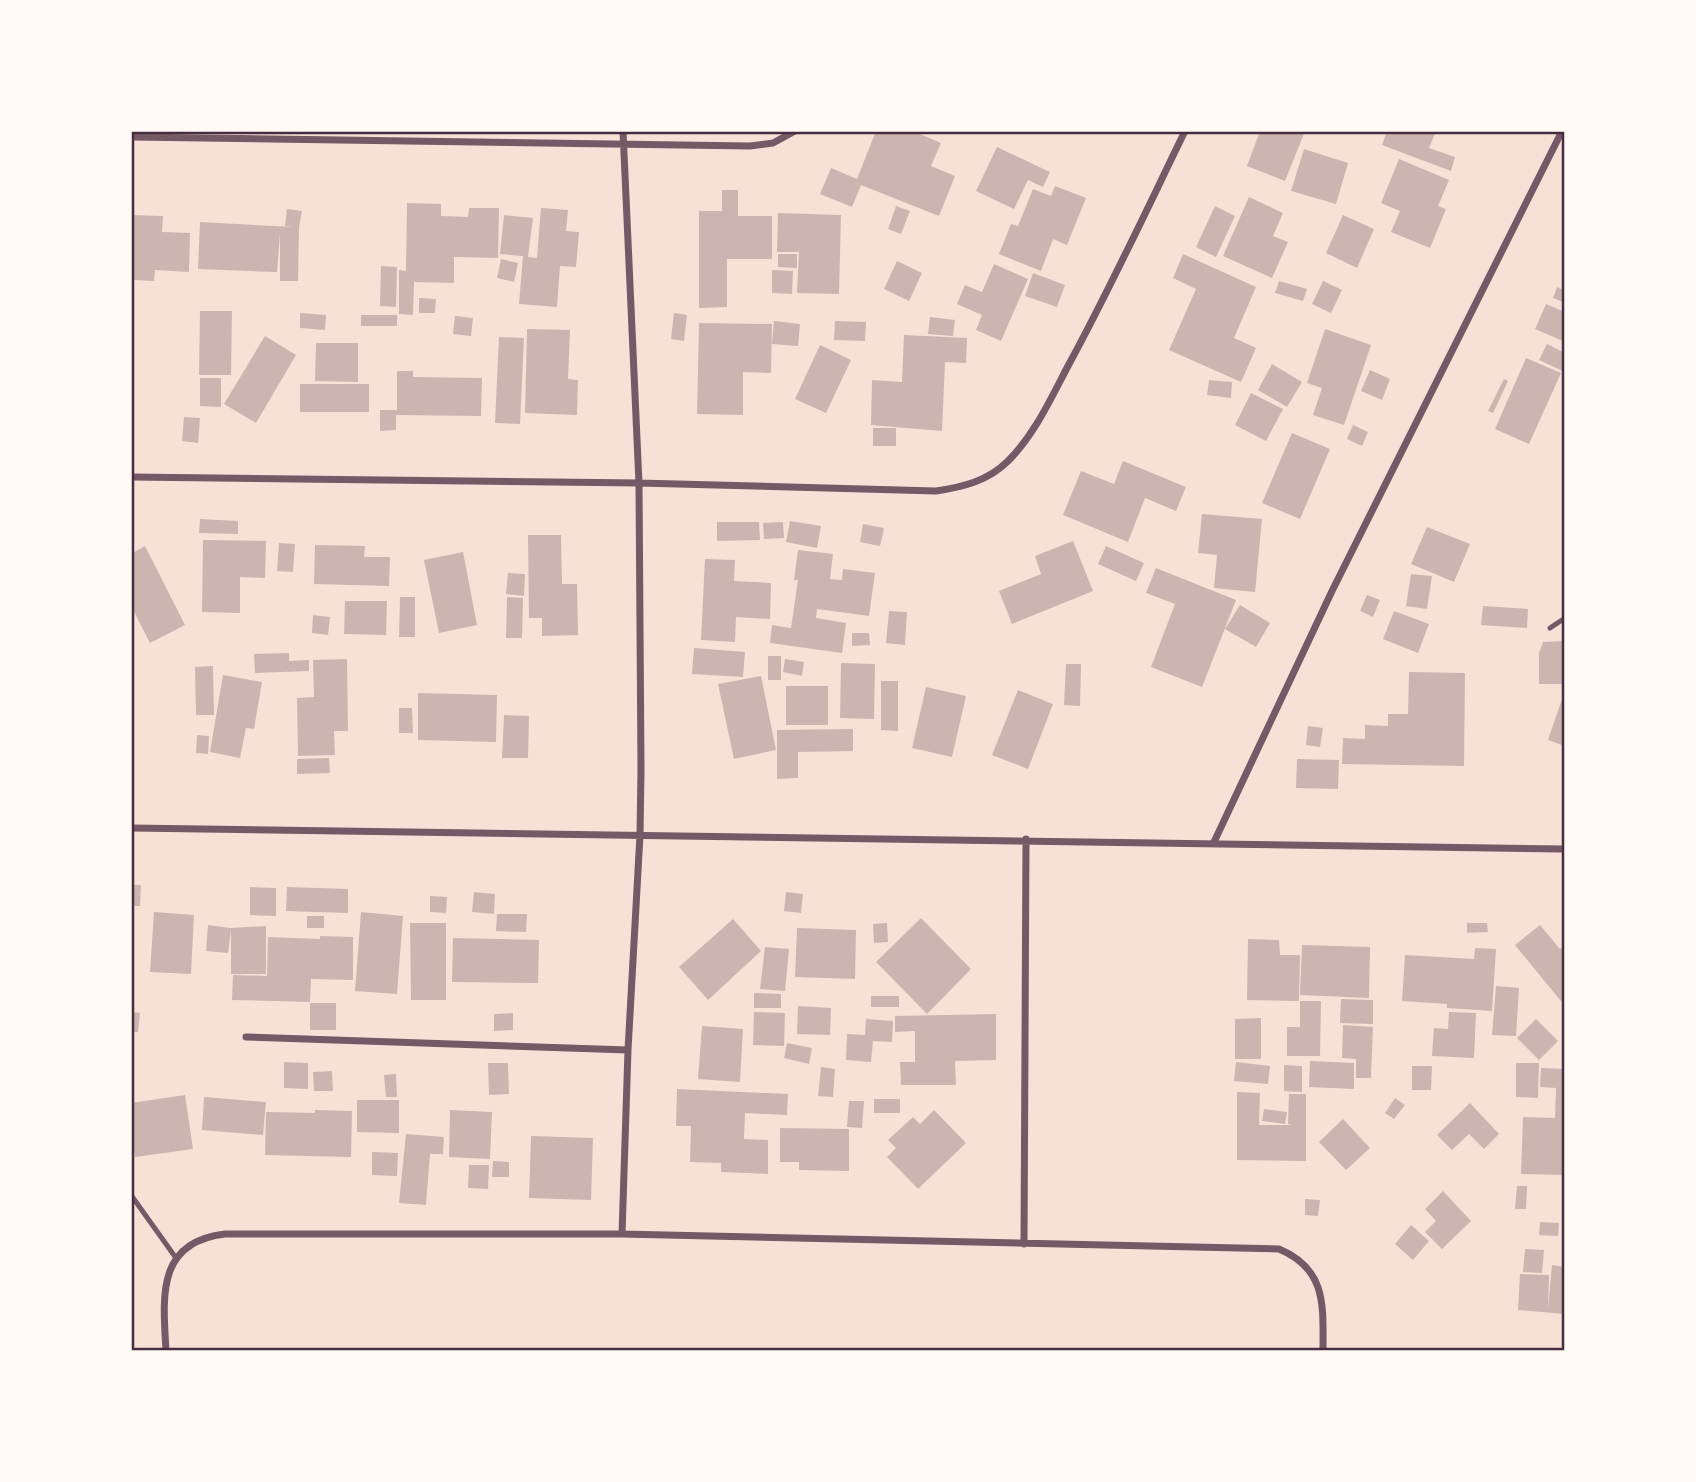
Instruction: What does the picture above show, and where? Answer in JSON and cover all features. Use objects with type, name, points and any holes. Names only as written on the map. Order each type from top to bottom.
[{"type":"street","points":[[622,1234],[628,1050],[640,835],[639,483],[623,131]]},
{"type":"street","points":[[131,137],[271,136],[750,146],[773,143],[795,131]]},
{"type":"street","points":[[131,477],[639,483],[936,491],[966,486],[992,474],[1008,461],[1027,439],[1079,345],[1185,131]]},
{"type":"street","points":[[1214,842],[1332,591],[1562,131]]},
{"type":"street","points":[[131,828],[1026,839],[1565,849]]},
{"type":"street","points":[[1024,1244],[1026,839]]},
{"type":"street","points":[[246,1037],[628,1050]]},
{"type":"street","points":[[166,1351],[163,1299],[170,1269],[176,1258],[192,1243],[205,1236],[622,1234],[1279,1249],[1292,1254],[1317,1281],[1323,1306],[1323,1351]]},
{"type":"lane","points":[[1550,628],[1565,618]]},
{"type":"lane","points":[[131,1195],[176,1258]]},
{"type":"building","points":[[876,131],[913,131],[941,143],[931,166],[955,176],[939,216],[861,185],[852,207],[820,194],[831,168],[857,179]]},
{"type":"building","points":[[1260,131],[1305,131],[1285,181],[1247,166]]},
{"type":"building","points":[[1387,131],[1436,131],[1429,148],[1455,157],[1451,171],[1382,145]]},
{"type":"building","points":[[997,147],[1050,172],[1043,187],[1028,180],[1014,209],[976,191]]},
{"type":"building","points":[[1304,149],[1348,163],[1336,204],[1291,191]]},
{"type":"building","points":[[1399,159],[1449,180],[1438,206],[1446,209],[1430,248],[1391,232],[1400,211],[1381,203]]},
{"type":"building","points":[[1055,186],[1086,198],[1067,245],[1053,239],[1041,271],[999,254],[1011,224],[1018,226],[1033,189],[1051,196]]},
{"type":"building","points":[[722,190],[738,190],[738,216],[772,216],[772,259],[727,259],[727,307],[699,308],[699,211],[722,211]]},
{"type":"building","points":[[1249,197],[1283,213],[1273,236],[1288,242],[1272,278],[1223,256]]},
{"type":"building","points":[[407,203],[441,204],[441,216],[468,217],[469,208],[499,208],[498,258],[454,257],[454,283],[414,282],[413,315],[399,314],[399,270],[406,271]]},
{"type":"building","points":[[896,206],[910,211],[901,234],[888,229]]},
{"type":"building","points":[[1215,206],[1235,216],[1216,257],[1196,247]]},
{"type":"building","points":[[541,208],[568,210],[566,231],[579,232],[576,267],[560,266],[557,307],[519,304],[523,256],[500,254],[504,215],[533,218],[528,257],[537,258]]},
{"type":"building","points":[[287,209],[302,211],[298,281],[280,281],[280,233],[277,272],[198,269],[200,222],[293,227],[285,226]]},
{"type":"building","points":[[778,213],[841,215],[839,294],[797,293],[799,252],[777,252]]},
{"type":"building","points":[[131,215],[163,216],[162,232],[190,233],[189,272],[155,270],[154,281],[131,280]]},
{"type":"building","points":[[1343,215],[1374,229],[1357,268],[1326,253]]},
{"type":"building","points":[[778,254],[797,254],[797,268],[778,267]]},
{"type":"building","points":[[1183,254],[1256,287],[1234,338],[1256,348],[1241,382],[1169,350],[1196,289],[1173,278]]},
{"type":"building","points":[[501,259],[518,263],[514,282],[497,278]]},
{"type":"building","points":[[897,261],[922,273],[909,301],[884,289]]},
{"type":"building","points":[[994,264],[1028,279],[1001,341],[976,330],[982,315],[957,304],[965,285],[982,292]]},
{"type":"building","points":[[381,266],[397,267],[396,307],[380,306]]},
{"type":"building","points":[[772,270],[793,271],[792,294],[772,293]]},
{"type":"building","points":[[1033,273],[1065,285],[1057,307],[1025,296]]},
{"type":"building","points":[[1279,281],[1307,289],[1303,301],[1275,293]]},
{"type":"building","points":[[1323,281],[1342,290],[1331,313],[1312,304]]},
{"type":"building","points":[[1557,287],[1565,291],[1565,303],[1553,298]]},
{"type":"building","points":[[419,298],[436,299],[435,313],[419,313]]},
{"type":"building","points":[[1546,304],[1565,312],[1565,342],[1535,329]]},
{"type":"building","points":[[200,311],[232,311],[231,375],[199,375]]},
{"type":"building","points":[[300,313],[326,315],[325,330],[300,328]]},
{"type":"building","points":[[674,313],[687,315],[684,341],[671,339]]},
{"type":"building","points":[[361,315],[397,315],[397,326],[361,326]]},
{"type":"building","points":[[455,316],[473,318],[471,336],[453,334]]},
{"type":"building","points":[[930,317],[955,320],[953,336],[928,334]]},
{"type":"building","points":[[774,321],[800,324],[798,346],[772,344]]},
{"type":"building","points":[[835,321],[866,322],[865,341],[834,340]]},
{"type":"building","points":[[699,323],[772,324],[771,373],[743,372],[743,415],[697,414]]},
{"type":"building","points":[[527,329],[570,330],[568,379],[578,380],[577,415],[525,413]]},
{"type":"building","points":[[1325,329],[1371,345],[1344,425],[1313,415],[1322,388],[1307,383]]},
{"type":"building","points":[[904,335],[967,338],[966,363],[945,362],[942,431],[871,425],[872,380],[902,382]]},
{"type":"building","points":[[265,336],[296,355],[256,423],[224,404]]},
{"type":"building","points":[[499,337],[524,338],[520,424],[495,423]]},
{"type":"building","points":[[316,343],[358,343],[358,382],[315,381]]},
{"type":"building","points":[[1547,344],[1565,353],[1565,372],[1539,360]]},
{"type":"building","points":[[820,345],[851,360],[826,413],[795,399]]},
{"type":"building","points":[[1526,358],[1561,373],[1529,444],[1495,429]]},
{"type":"building","points":[[1272,364],[1302,382],[1287,407],[1258,390]]},
{"type":"building","points":[[1370,370],[1390,379],[1382,400],[1361,391]]},
{"type":"building","points":[[397,371],[413,371],[413,377],[482,378],[481,416],[396,415],[396,430],[380,431],[380,410],[397,410]]},
{"type":"building","points":[[200,378],[221,378],[221,407],[200,406]]},
{"type":"building","points":[[1504,379],[1508,381],[1493,413],[1488,411]]},
{"type":"building","points":[[1209,380],[1232,382],[1231,398],[1207,395]]},
{"type":"building","points":[[300,384],[369,384],[369,412],[300,412]]},
{"type":"building","points":[[1251,393],[1283,409],[1266,441],[1235,425]]},
{"type":"building","points":[[184,417],[200,418],[198,443],[182,441]]},
{"type":"building","points":[[1353,425],[1368,432],[1362,446],[1347,439]]},
{"type":"building","points":[[873,428],[896,428],[896,446],[873,446]]},
{"type":"building","points":[[1292,433],[1330,449],[1300,519],[1262,503]]},
{"type":"building","points":[[1123,461],[1186,487],[1176,511],[1145,498],[1128,542],[1063,515],[1081,471],[1114,484]]},
{"type":"building","points":[[1202,514],[1262,519],[1255,592],[1214,588],[1217,555],[1198,553]]},
{"type":"building","points":[[200,519],[238,521],[238,534],[199,533]]},
{"type":"building","points":[[790,521],[821,526],[817,548],[786,542]]},
{"type":"building","points":[[717,522],[759,522],[760,540],[717,541]]},
{"type":"building","points":[[783,522],[784,538],[764,539],[763,523]]},
{"type":"building","points":[[863,524],[884,528],[880,546],[860,542]]},
{"type":"building","points":[[1427,527],[1470,544],[1454,582],[1411,564]]},
{"type":"building","points":[[528,535],[561,535],[562,584],[577,584],[578,635],[542,636],[542,618],[529,618]]},
{"type":"building","points":[[203,540],[266,541],[265,578],[240,577],[240,613],[202,612]]},
{"type":"building","points":[[1073,541],[1093,591],[1012,624],[999,591],[1041,574],[1035,556]]},
{"type":"building","points":[[279,543],[295,544],[293,572],[277,571]]},
{"type":"building","points":[[315,545],[365,546],[364,557],[390,557],[389,586],[314,584]]},
{"type":"building","points":[[145,546],[185,625],[150,643],[131,606],[131,554]]},
{"type":"building","points":[[1106,546],[1144,563],[1136,581],[1098,564]]},
{"type":"building","points":[[798,550],[833,554],[830,579],[842,580],[843,569],[875,573],[869,616],[817,609],[816,618],[846,623],[842,653],[770,643],[772,625],[791,628],[798,580],[794,580]]},
{"type":"building","points":[[463,552],[477,625],[439,633],[424,560]]},
{"type":"building","points":[[705,559],[735,560],[734,581],[771,583],[770,619],[736,617],[735,642],[701,640]]},
{"type":"building","points":[[1156,568],[1236,600],[1202,687],[1151,667],[1175,604],[1146,593]]},
{"type":"building","points":[[508,573],[525,574],[524,596],[506,594]]},
{"type":"building","points":[[1411,574],[1432,576],[1427,609],[1406,606]]},
{"type":"building","points":[[1367,595],[1380,600],[1373,617],[1360,611]]},
{"type":"building","points":[[400,597],[415,597],[415,637],[399,637]]},
{"type":"building","points":[[507,597],[523,598],[522,638],[506,638]]},
{"type":"building","points":[[345,601],[387,601],[386,635],[344,634]]},
{"type":"building","points":[[1240,605],[1270,623],[1256,647],[1225,629]]},
{"type":"building","points":[[1483,606],[1528,609],[1527,628],[1481,625]]},
{"type":"building","points":[[889,611],[907,612],[905,645],[886,643]]},
{"type":"building","points":[[1394,611],[1429,624],[1418,653],[1383,639]]},
{"type":"building","points":[[313,615],[330,617],[328,635],[312,633]]},
{"type":"building","points":[[852,633],[869,633],[870,645],[852,646]]},
{"type":"building","points":[[1565,641],[1565,684],[1539,684],[1539,653],[1543,642]]},
{"type":"building","points":[[694,648],[745,652],[743,677],[692,674]]},
{"type":"building","points":[[289,653],[289,661],[309,660],[309,671],[255,673],[254,654]]},
{"type":"building","points":[[768,656],[781,656],[781,680],[768,680]]},
{"type":"building","points":[[347,659],[348,731],[334,731],[335,755],[298,756],[297,698],[314,697],[313,660]]},
{"type":"building","points":[[785,659],[804,662],[802,676],[783,672]]},
{"type":"building","points":[[841,663],[875,664],[874,719],[840,718]]},
{"type":"building","points":[[1066,664],[1081,664],[1080,706],[1064,705]]},
{"type":"building","points":[[213,666],[214,715],[196,715],[195,667]]},
{"type":"building","points":[[1409,672],[1465,673],[1464,766],[1342,764],[1343,738],[1365,739],[1365,725],[1388,726],[1388,714],[1408,714]]},
{"type":"building","points":[[223,675],[262,682],[254,729],[246,728],[240,758],[210,752]]},
{"type":"building","points":[[761,676],[776,750],[734,759],[718,684]]},
{"type":"building","points":[[881,681],[898,681],[898,731],[881,730]]},
{"type":"building","points":[[786,686],[828,686],[828,725],[786,725]]},
{"type":"building","points":[[926,687],[966,696],[952,757],[912,748]]},
{"type":"building","points":[[1018,690],[1053,704],[1028,769],[992,755]]},
{"type":"building","points":[[418,693],[497,695],[496,742],[418,740]]},
{"type":"building","points":[[1565,693],[1565,746],[1548,740]]},
{"type":"building","points":[[399,708],[412,708],[413,733],[399,733]]},
{"type":"building","points":[[504,715],[529,716],[528,758],[502,758]]},
{"type":"building","points":[[1308,726],[1323,728],[1320,747],[1306,745]]},
{"type":"building","points":[[853,729],[853,751],[798,752],[798,778],[777,779],[777,730]]},
{"type":"building","points":[[197,735],[209,736],[208,754],[196,753]]},
{"type":"building","points":[[329,758],[330,773],[297,774],[297,759]]},
{"type":"building","points":[[1297,759],[1339,760],[1338,789],[1296,788]]},
{"type":"building","points":[[131,885],[141,885],[140,906],[131,906]]},
{"type":"building","points":[[250,887],[276,888],[276,916],[250,915]]},
{"type":"building","points":[[287,887],[348,889],[348,913],[286,911]]},
{"type":"building","points":[[474,892],[495,894],[494,914],[472,912]]},
{"type":"building","points":[[786,892],[803,894],[801,913],[784,911]]},
{"type":"building","points":[[430,896],[447,897],[446,913],[430,912]]},
{"type":"building","points":[[154,912],[194,915],[191,974],[150,972]]},
{"type":"building","points":[[361,912],[403,916],[397,994],[355,991]]},
{"type":"building","points":[[497,914],[527,914],[526,932],[496,931]]},
{"type":"building","points":[[307,916],[324,916],[324,928],[307,928]]},
{"type":"building","points":[[921,918],[971,969],[927,1014],[876,962]]},
{"type":"building","points":[[733,919],[761,951],[708,1000],[679,967]]},
{"type":"building","points":[[410,923],[446,923],[446,1000],[411,1000]]},
{"type":"building","points":[[887,923],[888,942],[874,943],[873,924]]},
{"type":"building","points":[[1467,923],[1487,923],[1488,932],[1467,933]]},
{"type":"building","points":[[208,925],[231,928],[266,926],[266,974],[231,974],[231,930],[228,953],[206,951]]},
{"type":"building","points":[[1540,925],[1560,949],[1565,945],[1565,1006],[1515,945]]},
{"type":"building","points":[[797,928],[856,930],[855,979],[795,977]]},
{"type":"building","points":[[320,936],[353,937],[353,980],[311,979],[310,1002],[232,1000],[233,975],[267,976],[268,937],[320,939]]},
{"type":"building","points":[[453,938],[539,940],[538,983],[452,982]]},
{"type":"building","points":[[1248,939],[1279,940],[1280,955],[1300,955],[1299,1001],[1247,1000]]},
{"type":"building","points":[[1302,945],[1370,947],[1369,998],[1300,995]]},
{"type":"building","points":[[765,947],[789,949],[785,991],[760,989]]},
{"type":"building","points":[[1475,948],[1496,949],[1492,1011],[1402,1001],[1405,955],[1474,959]]},
{"type":"building","points":[[1496,986],[1519,988],[1516,1036],[1492,1035]]},
{"type":"building","points":[[754,993],[781,994],[781,1008],[754,1008]]},
{"type":"building","points":[[871,996],[899,996],[899,1007],[871,1007]]},
{"type":"building","points":[[1341,999],[1373,1000],[1373,1024],[1340,1023]]},
{"type":"building","points":[[1300,1001],[1321,1001],[1320,1056],[1287,1056],[1287,1027],[1300,1027]]},
{"type":"building","points":[[310,1003],[336,1003],[336,1030],[310,1030]]},
{"type":"building","points":[[798,1006],[831,1008],[830,1035],[797,1034]]},
{"type":"building","points":[[131,1012],[140,1013],[138,1032],[131,1032]]},
{"type":"building","points":[[754,1012],[785,1013],[784,1046],[753,1045]]},
{"type":"building","points":[[1449,1012],[1476,1013],[1474,1058],[1432,1056],[1434,1028],[1448,1029]]},
{"type":"building","points":[[513,1013],[513,1030],[494,1031],[494,1014]]},
{"type":"building","points":[[996,1014],[996,1060],[955,1061],[956,1085],[901,1085],[900,1062],[915,1062],[915,1031],[895,1032],[895,1016]]},
{"type":"building","points":[[1261,1018],[1261,1059],[1235,1059],[1235,1019]]},
{"type":"building","points":[[866,1019],[893,1021],[892,1042],[873,1041],[871,1062],[846,1060],[847,1034],[865,1035]]},
{"type":"building","points":[[1536,1019],[1558,1041],[1539,1060],[1517,1038]]},
{"type":"building","points":[[1343,1025],[1373,1027],[1371,1078],[1356,1078],[1356,1059],[1342,1058]]},
{"type":"building","points":[[702,1026],[743,1029],[740,1082],[698,1079]]},
{"type":"building","points":[[787,1043],[812,1048],[809,1064],[784,1058]]},
{"type":"building","points":[[1310,1061],[1354,1063],[1354,1089],[1309,1087]]},
{"type":"building","points":[[284,1062],[308,1063],[308,1089],[284,1088]]},
{"type":"building","points":[[1236,1062],[1270,1066],[1268,1084],[1234,1081]]},
{"type":"building","points":[[488,1063],[508,1063],[509,1094],[489,1095]]},
{"type":"building","points":[[1516,1063],[1539,1063],[1538,1098],[1516,1097]]},
{"type":"building","points":[[1284,1065],[1302,1066],[1302,1092],[1284,1091]]},
{"type":"building","points":[[1412,1066],[1432,1066],[1431,1090],[1412,1090]]},
{"type":"building","points":[[821,1067],[835,1069],[833,1097],[818,1096]]},
{"type":"building","points":[[1541,1068],[1565,1069],[1565,1175],[1521,1174],[1523,1117],[1555,1118],[1556,1088],[1540,1087]]},
{"type":"building","points":[[332,1071],[333,1091],[314,1091],[313,1072]]},
{"type":"building","points":[[396,1074],[397,1097],[386,1097],[384,1075]]},
{"type":"building","points":[[677,1089],[788,1094],[787,1115],[745,1113],[744,1139],[768,1140],[768,1174],[721,1172],[721,1163],[690,1162],[691,1126],[676,1126]]},
{"type":"building","points":[[1237,1092],[1260,1093],[1259,1125],[1292,1125],[1288,1124],[1289,1094],[1306,1094],[1306,1161],[1237,1160]]},
{"type":"building","points":[[185,1095],[193,1149],[135,1157],[131,1134],[131,1103]]},
{"type":"building","points":[[204,1097],[266,1102],[263,1135],[202,1130]]},
{"type":"building","points":[[1395,1098],[1405,1105],[1394,1119],[1385,1113]]},
{"type":"building","points":[[874,1099],[900,1099],[900,1113],[874,1113]]},
{"type":"building","points":[[357,1100],[399,1100],[399,1133],[357,1132]]},
{"type":"building","points":[[849,1101],[864,1101],[862,1128],[847,1127]]},
{"type":"building","points":[[1470,1103],[1499,1134],[1484,1149],[1469,1134],[1452,1150],[1437,1135]]},
{"type":"building","points":[[1264,1109],[1287,1112],[1285,1124],[1262,1121]]},
{"type":"building","points":[[315,1110],[352,1111],[351,1157],[265,1155],[266,1112],[315,1113]]},
{"type":"building","points":[[450,1110],[492,1112],[490,1159],[449,1157]]},
{"type":"building","points":[[934,1110],[966,1143],[918,1189],[887,1157],[896,1148],[888,1140],[913,1117],[920,1124]]},
{"type":"building","points":[[1343,1119],[1370,1148],[1346,1170],[1319,1142]]},
{"type":"building","points":[[780,1128],[849,1129],[849,1171],[799,1170],[799,1162],[780,1162]]},
{"type":"building","points":[[406,1134],[444,1137],[443,1154],[430,1154],[426,1205],[399,1203]]},
{"type":"building","points":[[531,1136],[593,1138],[591,1200],[529,1198]]},
{"type":"building","points":[[372,1152],[398,1153],[397,1176],[372,1175]]},
{"type":"building","points":[[493,1161],[509,1162],[509,1177],[492,1177]]},
{"type":"building","points":[[469,1165],[489,1165],[488,1189],[468,1188]]},
{"type":"building","points":[[1517,1186],[1527,1186],[1526,1209],[1515,1209]]},
{"type":"building","points":[[1443,1191],[1471,1221],[1442,1249],[1425,1232],[1436,1221],[1425,1209]]},
{"type":"building","points":[[1305,1199],[1320,1200],[1318,1216],[1305,1215]]},
{"type":"building","points":[[1540,1222],[1559,1223],[1558,1236],[1539,1235]]},
{"type":"building","points":[[1411,1225],[1429,1241],[1413,1260],[1395,1244]]},
{"type":"building","points":[[1525,1249],[1544,1250],[1542,1273],[1523,1272]]},
{"type":"building","points":[[1552,1265],[1565,1267],[1565,1314],[1518,1310],[1520,1274],[1549,1275],[1548,1309]]}]
